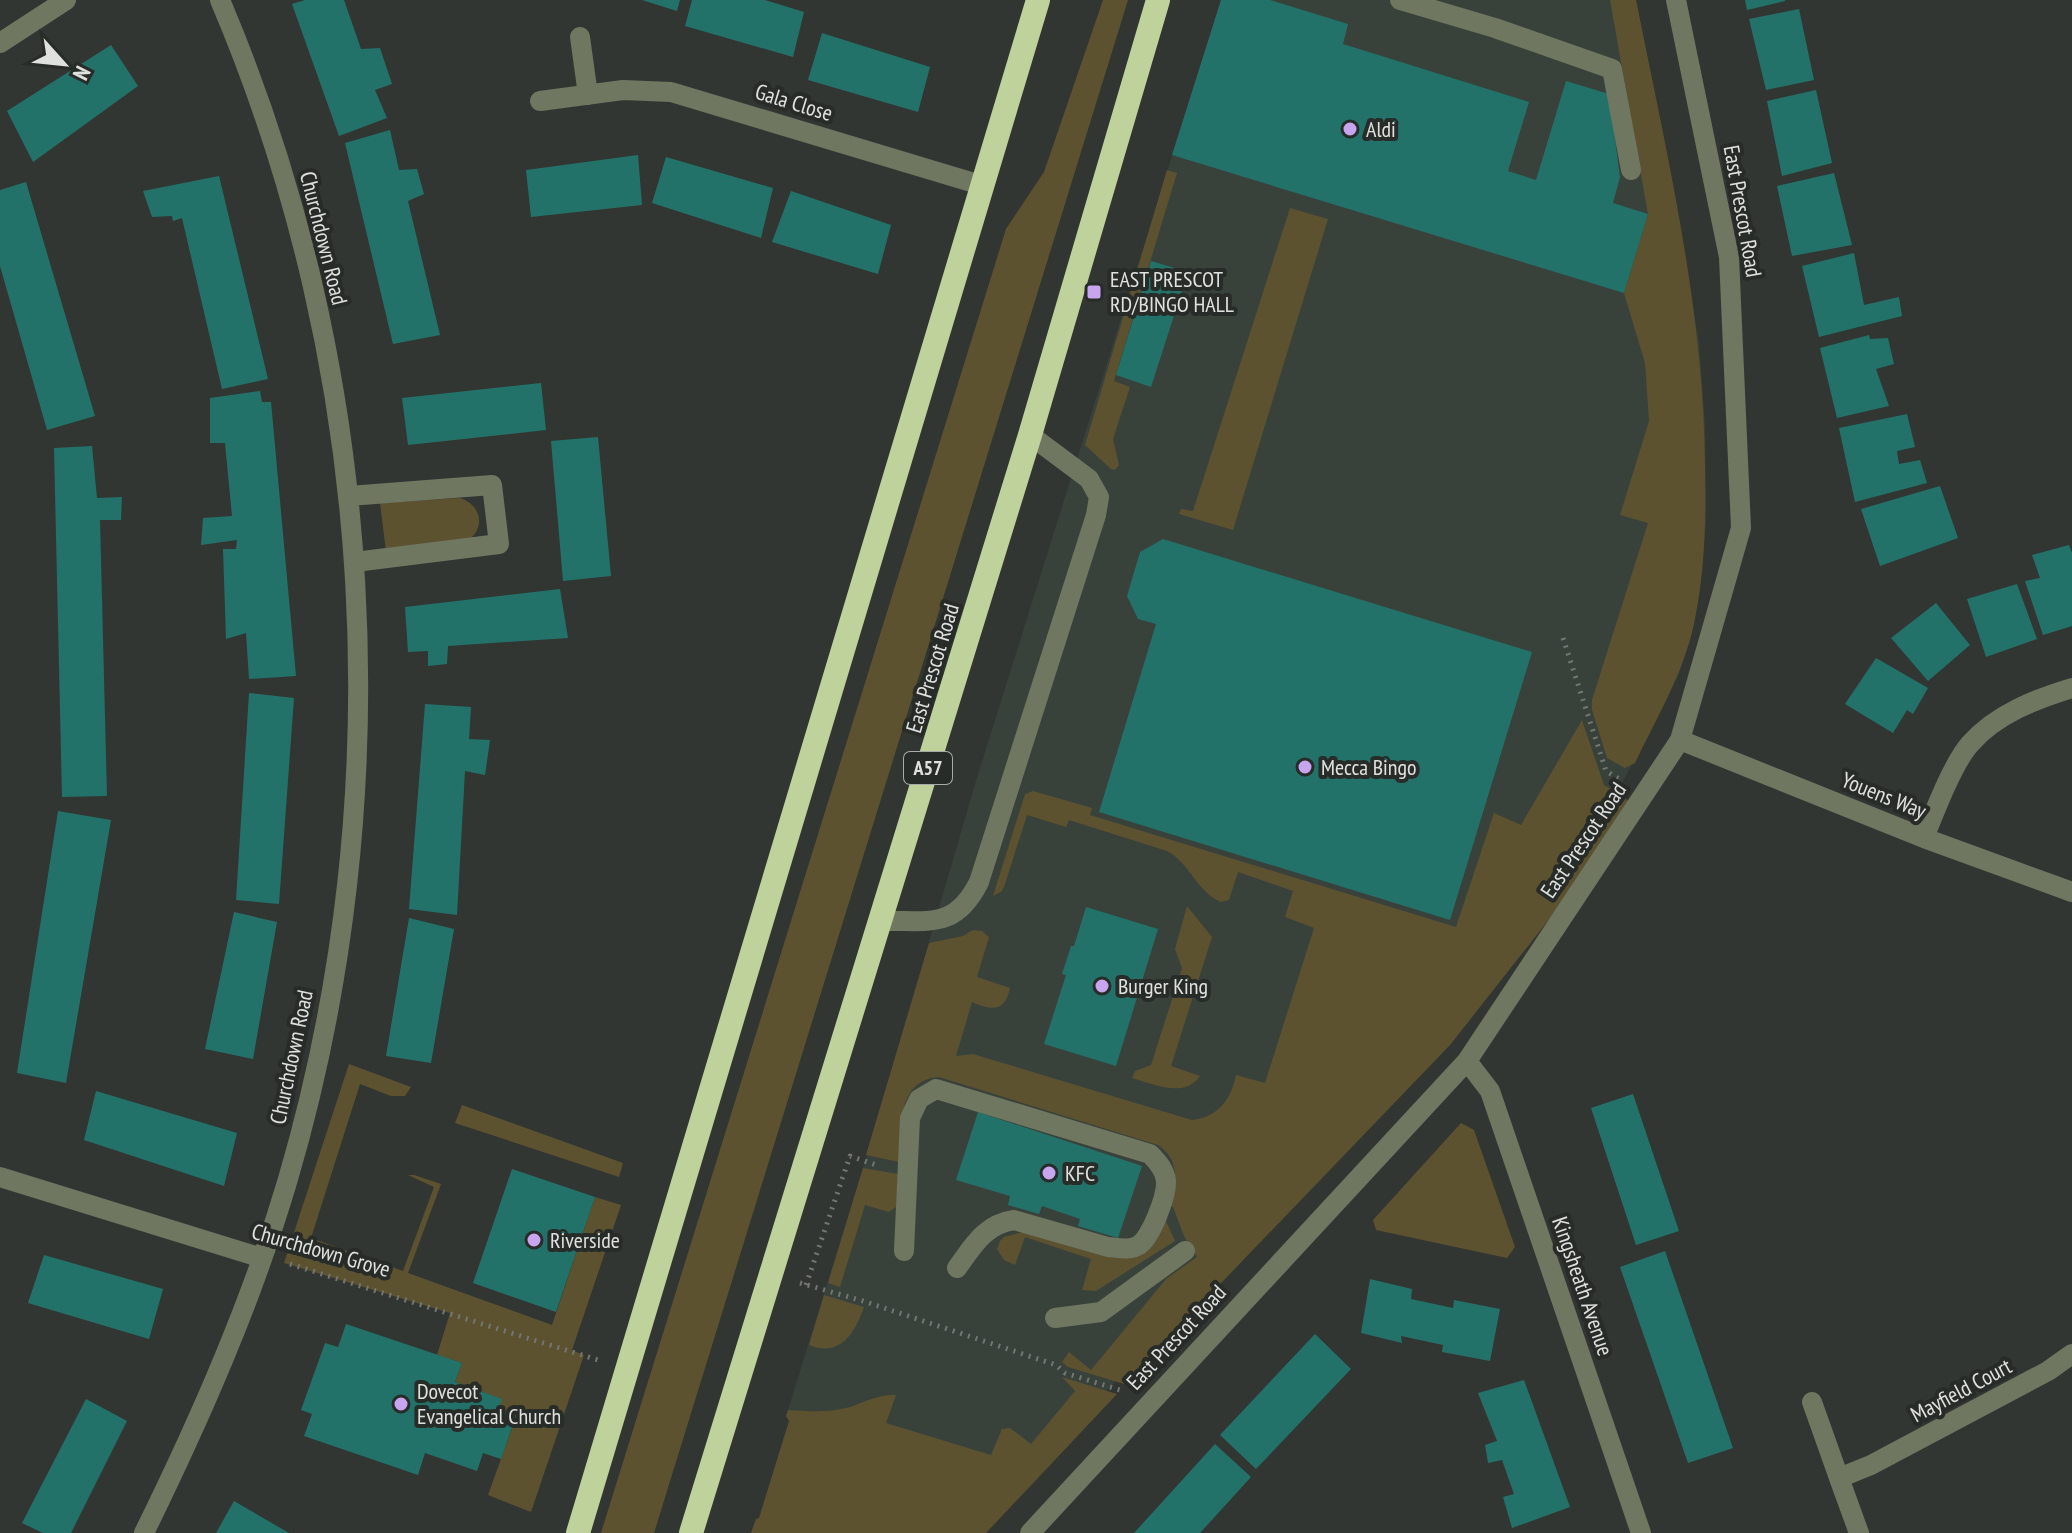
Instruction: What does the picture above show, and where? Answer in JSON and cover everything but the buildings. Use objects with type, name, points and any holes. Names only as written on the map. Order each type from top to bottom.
[{"type":"highway","points":[[578,1533],[1038,0]]},
{"type":"highway","name":"East Prescot Road","points":[[691,1533],[882,921],[1158,0]]},
{"type":"street","points":[[0,43],[66,0]]},
{"type":"street","name":"Churchdown Road","points":[[144,1533],[233,1337],[288,1180],[309,1099],[340,930],[350,856],[356,767],[358,641],[355,562],[349,496],[314,289],[285,179],[220,0]]},
{"type":"street","points":[[1400,0],[1495,28],[1612,69],[1631,170]]},
{"type":"street","name":"East Prescot Road","points":[[1030,1533],[1467,1061],[1680,740],[1741,528],[1729,257],[1676,0]]},
{"type":"street","points":[[580,37],[588,95]]},
{"type":"street","name":"Gala Close","points":[[540,101],[623,90],[671,92],[981,185]]},
{"type":"street","points":[[882,921],[946,918],[958,913],[970,902],[984,868],[1096,515],[1099,497],[1089,479],[1030,435]]},
{"type":"street","points":[[349,496],[492,485],[499,544],[355,562]]},
{"type":"street","points":[[1924,838],[1970,744],[2006,714],[2041,697],[2072,688]]},
{"type":"street","name":"Youens Way","points":[[1680,740],[1924,838],[2072,892]]},
{"type":"street","name":"Kingsheath Avenue","points":[[1467,1061],[1490,1091],[1641,1533]]},
{"type":"street","points":[[904,1251],[913,1108],[919,1099],[936,1089],[1150,1154],[1159,1162],[1167,1184],[1148,1238],[1137,1247],[1108,1247],[1014,1220],[999,1222],[981,1235],[957,1268]]},
{"type":"street","name":"Churchdown Grove","points":[[0,1177],[262,1258]]},
{"type":"street","points":[[1055,1318],[1101,1312],[1185,1251]]},
{"type":"street","name":"Mayfield Court","points":[[1839,1478],[1871,1465],[2048,1371],[2072,1354]]},
{"type":"street","points":[[1812,1402],[1859,1533]]},
{"type":"path","points":[[1563,638],[1606,771],[1645,793]]},
{"type":"path","points":[[806,1285],[850,1156],[884,1167],[908,1168]]},
{"type":"path","name":"Churchdown Grove","points":[[262,1258],[584,1355],[627,1373]]},
{"type":"path","points":[[770,1274],[1056,1365],[1065,1373],[1119,1389],[1148,1406]]},
{"type":"shaded area","points":[[1103,0],[1128,0],[654,1533],[601,1533],[1006,229],[1044,172]]},
{"type":"shaded area","points":[[1221,0],[1636,0],[1673,184],[1699,343],[1705,425],[1706,522],[1700,587],[1679,674],[1609,808],[1384,1103],[1028,1472],[788,1410],[863,1168],[976,781]]},
{"type":"shaded area","points":[[1610,0],[1636,0],[1660,116],[1691,291],[1703,408],[1705,467],[1703,565],[1694,624],[1669,695],[1635,763],[1625,768],[1607,758],[1592,710],[1592,700],[1648,523],[1620,515],[1649,421],[1645,363],[1624,293],[1648,214]]},
{"type":"shaded area","points":[[1167,170],[1177,173],[1114,381],[1130,387],[1113,439],[1119,465],[1115,470],[1085,445]]},
{"type":"shaded area","points":[[1290,208],[1328,219],[1233,530],[1179,514],[1181,509],[1193,511]]},
{"type":"shaded area","points":[[460,498],[472,505],[478,515],[478,527],[471,538],[386,551],[380,503]]},
{"type":"shaded area","points":[[1582,720],[1604,785],[1629,801],[1558,908],[1450,1045],[1124,1384],[1068,1367],[1062,1362],[1069,1352],[1091,1370],[1166,1279],[1197,1257],[1184,1236],[1173,1207],[1169,1206],[1175,1172],[1165,1151],[1158,1145],[939,1077],[925,1080],[908,1097],[901,1122],[899,1162],[866,1155],[929,943],[963,936],[973,930],[982,931],[989,937],[977,977],[1010,988],[1005,1002],[997,1007],[972,1002],[956,1056],[973,1054],[1192,1120],[1209,1115],[1222,1106],[1231,1092],[1236,1075],[1265,1083],[1314,928],[1285,917],[1293,891],[1238,872],[1229,900],[1221,902],[1205,891],[1182,862],[1167,851],[1069,820],[1066,827],[1027,815],[1005,884],[1002,891],[993,896],[1025,794],[1033,791],[1092,808],[1090,815],[1456,927],[1494,813],[1521,825]]},
{"type":"shaded area","points":[[1187,906],[1212,937],[1171,1066],[1200,1076],[1186,1087],[1168,1088],[1132,1078],[1135,1071],[1151,1065],[1182,968],[1175,949]]},
{"type":"shaded area","points":[[349,1064],[411,1087],[405,1096],[391,1096],[360,1084],[311,1238],[403,1271],[434,1187],[408,1175],[441,1184],[408,1273],[552,1325],[595,1197],[621,1205],[572,1350],[584,1355],[531,1512],[488,1495],[516,1417],[498,1410],[501,1399],[455,1382],[462,1363],[437,1355],[450,1313],[284,1263]]},
{"type":"shaded area","points":[[462,1105],[623,1163],[619,1177],[455,1123]]},
{"type":"shaded area","points":[[1461,1123],[1474,1130],[1515,1247],[1507,1258],[1376,1230],[1373,1220]]},
{"type":"shaded area","points":[[863,1168],[898,1174],[896,1207],[889,1212],[865,1205],[840,1287],[828,1283]]},
{"type":"shaded area","points":[[1165,1219],[1175,1241],[1096,1291],[1082,1290],[1091,1259],[1025,1237],[1015,1265],[1004,1260],[997,1249],[1004,1237],[1027,1231],[1135,1257],[1155,1242]]},
{"type":"shaded area","points":[[824,1295],[864,1307],[851,1334],[838,1346],[829,1348],[809,1345]]},
{"type":"shaded area","points":[[1062,1377],[1117,1394],[986,1533],[751,1533],[759,1518],[789,1421],[786,1416],[788,1410],[839,1410],[877,1397],[896,1395],[886,1423],[991,1455],[1002,1429],[1010,1428],[1031,1444],[1075,1391]]},
{"type":"place","name":"Aldi","points":[[1350,129]]},
{"type":"place","name":"EAST PRESCOT RD/BINGO HALL","points":[[1094,292]]},
{"type":"place","name":"Mecca Bingo","points":[[1305,767]]},
{"type":"place","name":"Burger King","points":[[1102,986]]},
{"type":"place","name":"KFC","points":[[1049,1173]]},
{"type":"place","name":"Riverside","points":[[534,1240]]},
{"type":"place","name":"Dovecot Evangelical Church","points":[[401,1404]]}]
